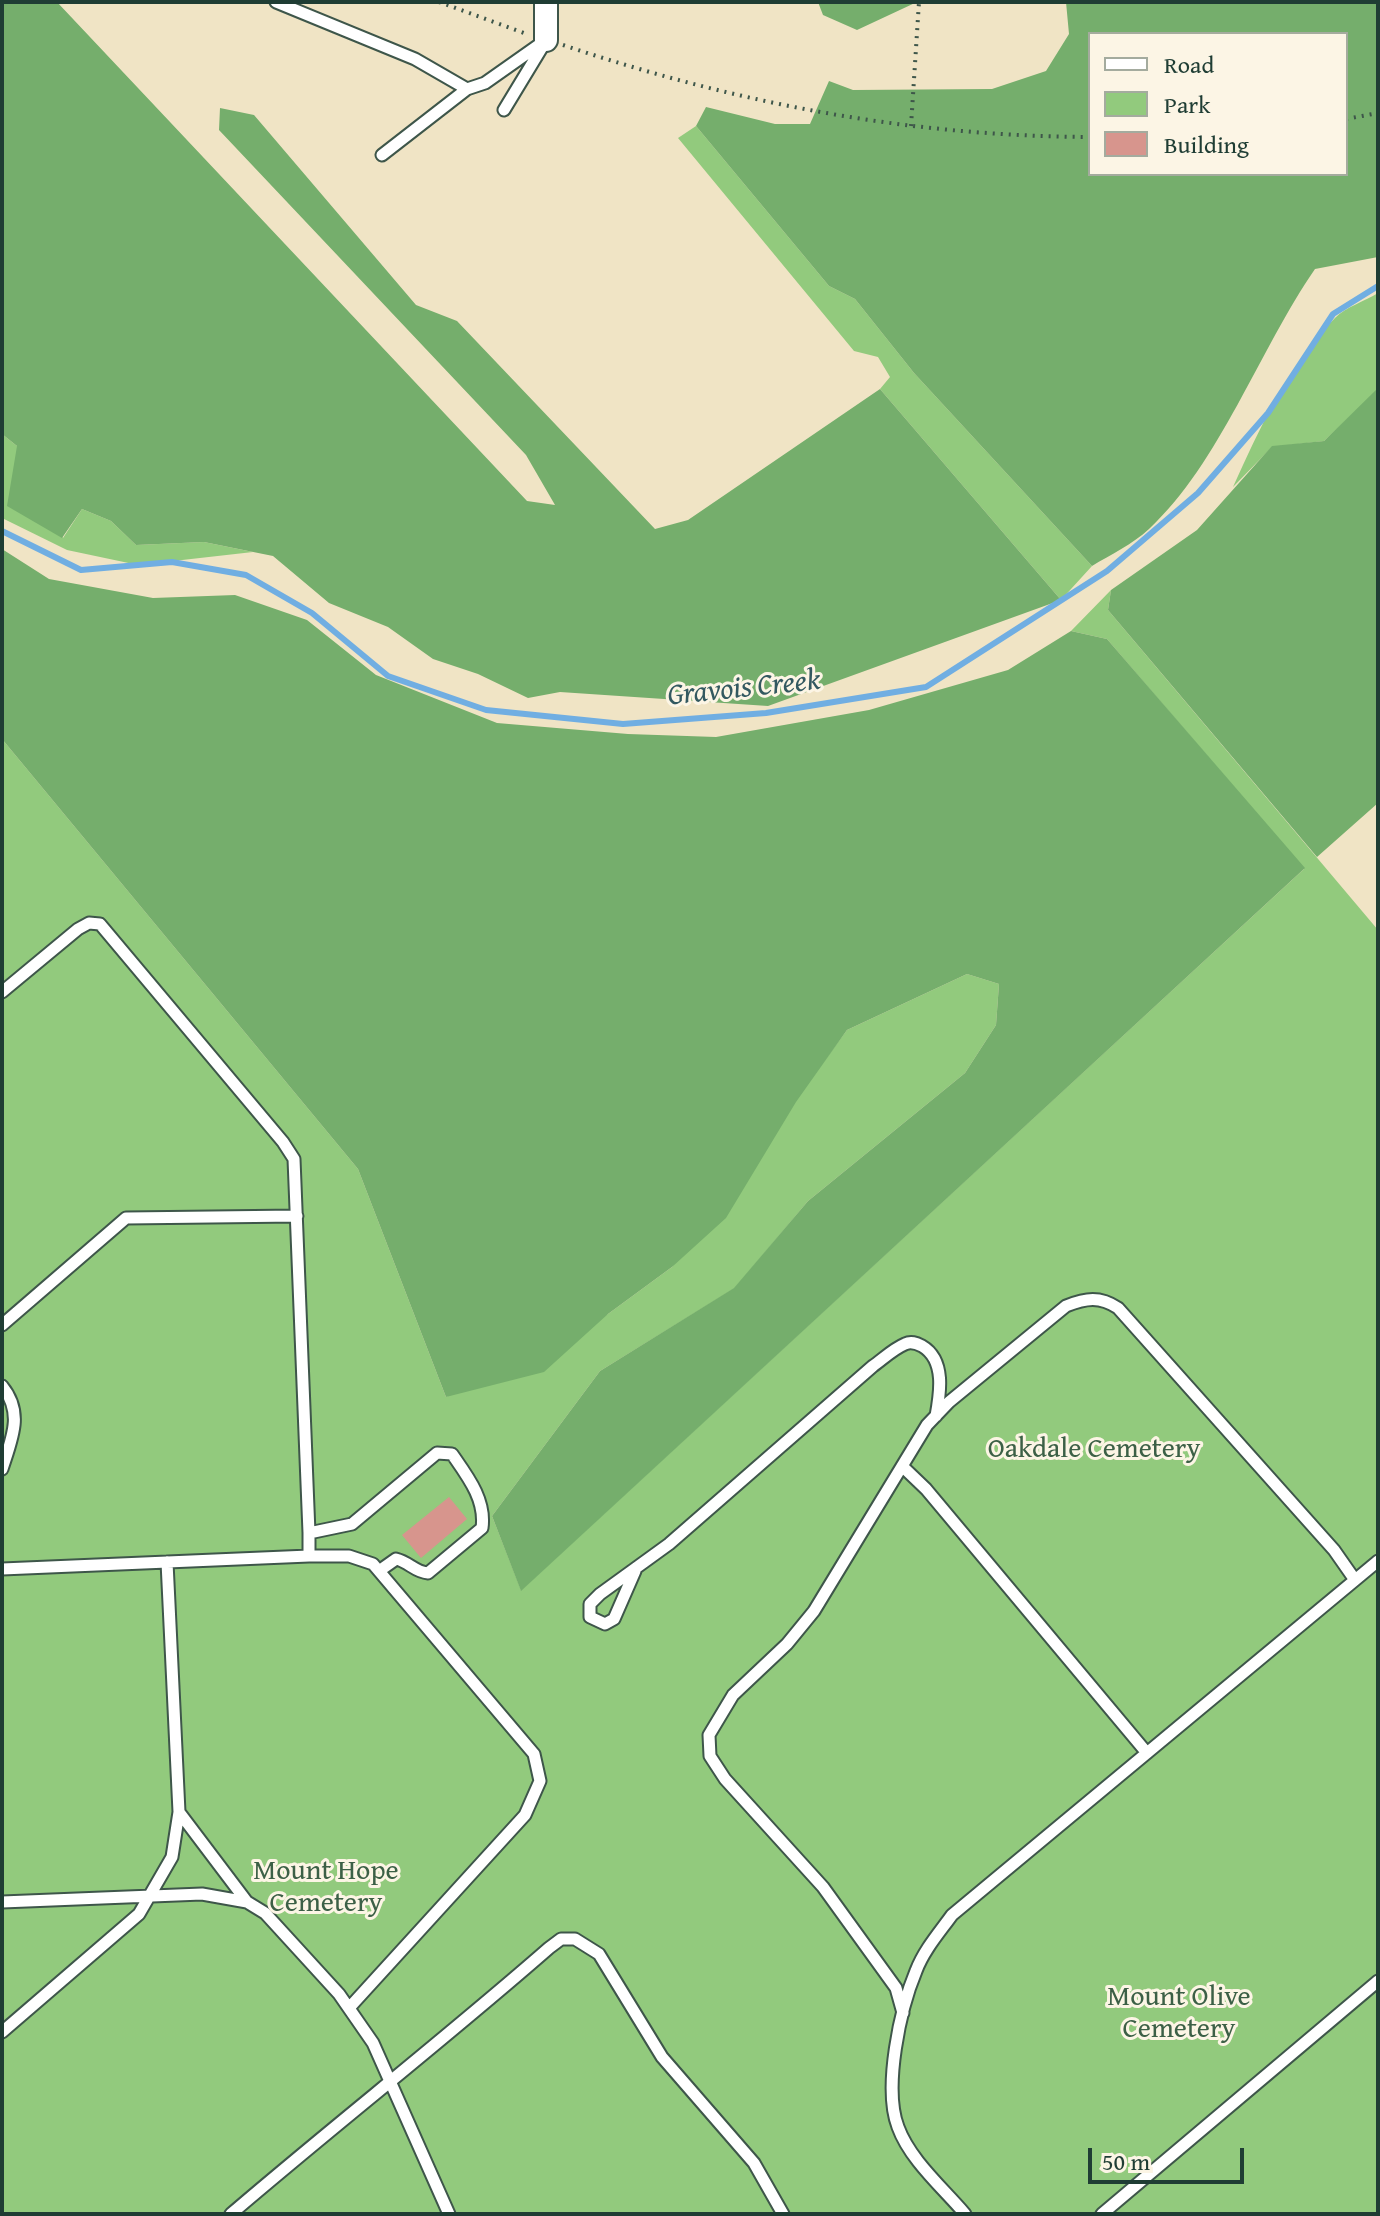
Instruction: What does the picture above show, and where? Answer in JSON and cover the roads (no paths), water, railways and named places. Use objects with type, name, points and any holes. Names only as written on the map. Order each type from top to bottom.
[{"type":"street","points":[[546,2],[547,40]]},
{"type":"lane","points":[[276,2],[415,59],[467,89]]},
{"type":"lane","points":[[382,155],[467,89],[494,78],[547,40]]},
{"type":"lane","points":[[504,110],[547,40]]},
{"type":"lane","points":[[2,992],[78,929],[89,923],[100,924],[294,1159],[309,1556]]},
{"type":"lane","points":[[2,1325],[126,1218],[297,1216]]},
{"type":"lane","points":[[903,2013],[896,1988],[823,1887],[725,1779],[710,1756],[709,1735],[733,1695],[787,1644],[814,1611],[936,1416],[1066,1306],[1085,1299],[1106,1300],[1118,1308],[1334,1550],[1355,1580]]},
{"type":"lane","points":[[635,1571],[614,1619],[605,1624],[590,1617],[590,1604],[600,1594],[635,1571],[873,1366],[905,1344],[914,1342],[927,1349],[935,1359],[940,1393],[936,1416]]},
{"type":"lane","points":[[2,1386],[13,1400],[17,1413],[2,1469]]},
{"type":"lane","points":[[309,1533],[352,1524],[437,1453],[452,1454],[473,1485],[485,1513],[482,1528],[428,1573],[419,1572],[406,1561],[396,1559],[379,1571]]},
{"type":"lane","points":[[902,1466],[926,1489],[1147,1753]]},
{"type":"lane","points":[[2,1569],[309,1556],[349,1556],[373,1564],[534,1754],[540,1781],[525,1815],[349,2008]]},
{"type":"lane","points":[[965,2214],[911,2151],[896,2124],[894,2070],[903,2013],[915,1972],[928,1946],[952,1915],[1378,1561]]},
{"type":"lane","points":[[2,2032],[139,1914],[172,1857],[179,1812],[167,1562]]},
{"type":"lane","points":[[179,1812],[247,1902]]},
{"type":"lane","points":[[2,1902],[223,1895],[247,1902],[265,1913],[305,1954],[349,2008],[392,2079],[449,2214]]},
{"type":"lane","points":[[231,2214],[392,2079],[421,2059],[561,1939],[575,1939],[599,1954],[662,2057],[754,2163],[783,2214]]},
{"type":"lane","points":[[1102,2214],[1378,1981]]},
{"type":"waterway","name":"Gravois Creek","points":[[2,531],[81,570],[172,562],[246,575],[312,613],[388,676],[486,710],[623,724],[766,713],[926,687],[1107,571],[1198,493],[1268,413],[1333,314],[1378,286]]},
{"type":"park label","name":"Oakdale Cemetery","points":[[1094,1450]]},
{"type":"park label","name":"Mount Hope Cemetery","points":[[326,1888]]},
{"type":"park label","name":"Mount Olive Cemetery","points":[[1179,2014]]}]
